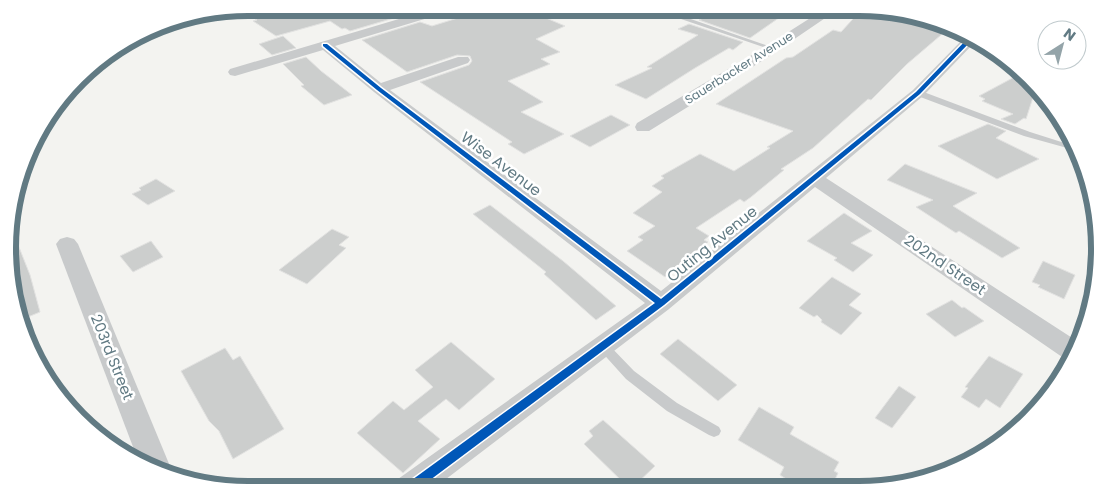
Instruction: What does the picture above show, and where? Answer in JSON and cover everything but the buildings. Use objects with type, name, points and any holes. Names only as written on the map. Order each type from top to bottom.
[{"type":"street","points":[[235,72],[421,16]]},
{"type":"street","name":"Sauerbacker Avenue","points":[[642,127],[821,16]]},
{"type":"street","name":"Outing Avenue","points":[[420,481],[661,303],[918,93],[966,43]]},
{"type":"street","name":"Wise Avenue","points":[[325,45],[379,89],[661,303]]},
{"type":"street","points":[[379,89],[463,60]]},
{"type":"street","name":"202nd Street","points":[[814,178],[1068,348]]},
{"type":"street","name":"203rd Street","points":[[67,244],[153,460]]},
{"type":"lane","points":[[683,18],[771,48]]},
{"type":"lane","points":[[918,93],[1027,134],[1067,146]]},
{"type":"lane","points":[[603,346],[630,375],[672,407],[714,431]]},
{"type":"cycle path","points":[[420,481],[661,303],[918,93],[966,43]]},
{"type":"cycle path","points":[[325,45],[379,89],[661,303]]}]
